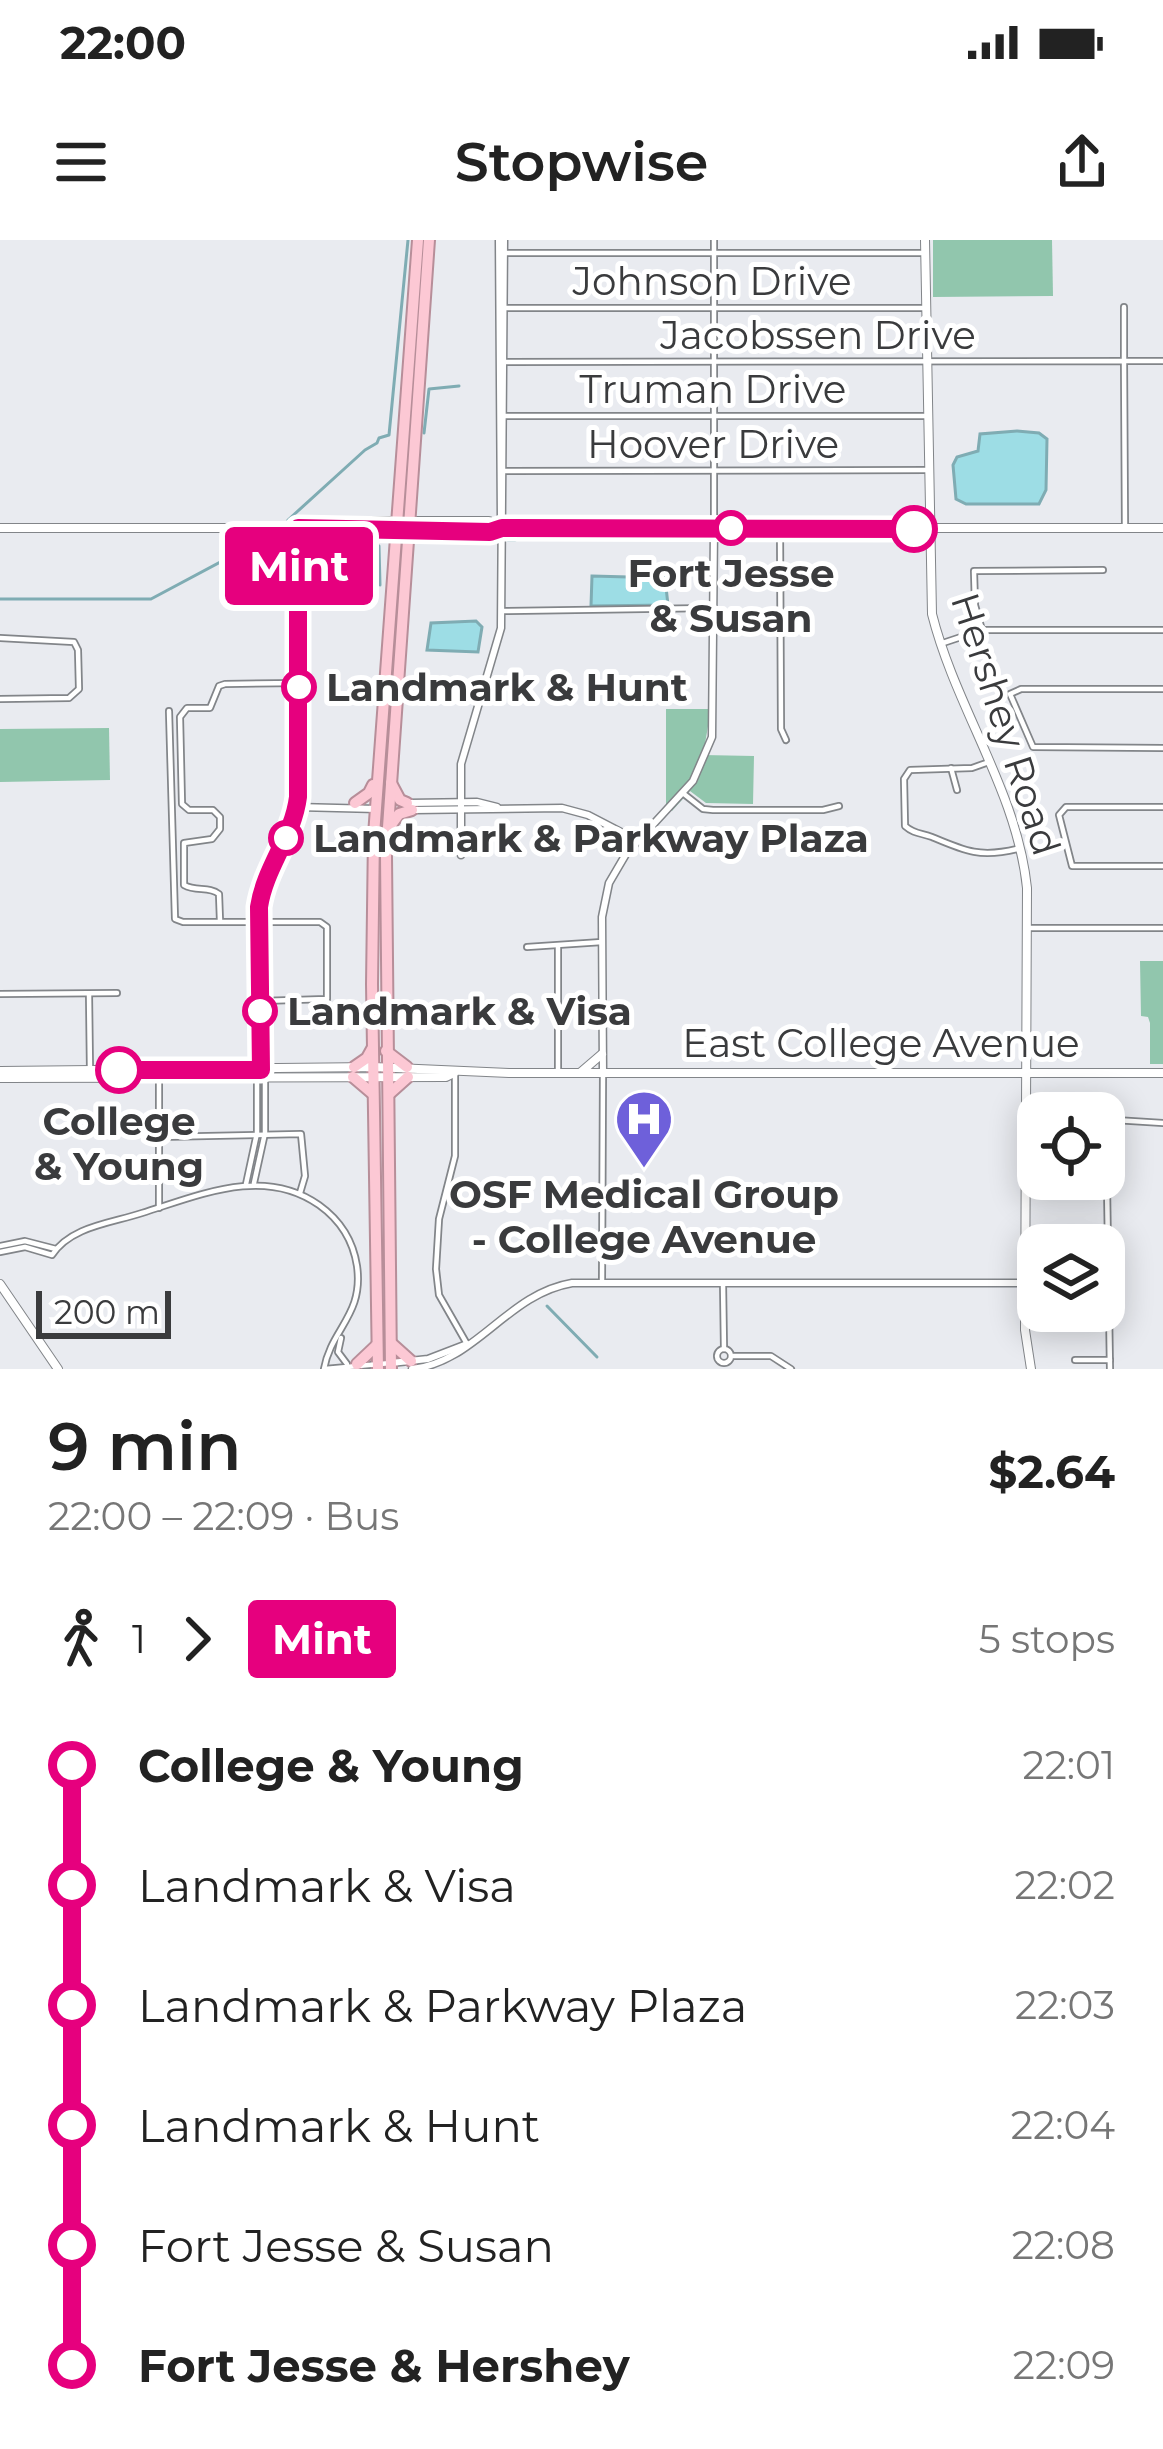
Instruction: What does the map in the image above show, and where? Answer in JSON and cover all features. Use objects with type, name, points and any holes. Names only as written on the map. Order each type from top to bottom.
[{"type":"highway","points":[[404,502],[418,240]]},
{"type":"highway","points":[[385,1366],[380,1096],[383,777],[429,240]]},
{"type":"highway","points":[[381,834],[358,806],[383,777]]},
{"type":"highway","points":[[381,834],[410,806],[383,777]]},
{"type":"highway","points":[[380,1048],[353,1072],[380,1096]]},
{"type":"highway","points":[[380,1048],[407,1072],[380,1096]]},
{"type":"highway","points":[[352,1364],[370,1356],[384,1342]]},
{"type":"highway","points":[[384,1342],[413,1367]]},
{"type":"main road","name":"Hershey Road","points":[[925,240],[930,592],[940,644],[1022,848],[1027,928],[1025,1224]]},
{"type":"main road","points":[[377,525],[404,502],[428,526]]},
{"type":"main road","points":[[0,529],[428,526],[489,521],[502,528],[1163,528]]},
{"type":"main road","points":[[377,525],[400,551],[428,526]]},
{"type":"main road","points":[[580,1073],[602,1054]]},
{"type":"main road","name":"East College Avenue","points":[[0,1074],[89,1070],[261,1075],[407,1072],[446,1077],[455,1072],[1163,1073]]},
{"type":"main road","name":"East College Avenue","points":[[0,1074],[122,1078],[163,1072]]},
{"type":"main road","points":[[0,1284],[58,1369]]},
{"type":"main road","name":"Hershey Road","points":[[1028,1332],[1031,1369]]},
{"type":"street","points":[[461,855],[461,764],[498,645],[502,611],[501,240]]},
{"type":"street","points":[[602,1282],[603,906],[609,883],[638,841],[704,764],[713,728],[714,240]]},
{"type":"street","points":[[501,253],[925,253]]},
{"type":"street","points":[[1124,307],[1125,528]]},
{"type":"street","name":"Johnson Drive","points":[[501,308],[926,308]]},
{"type":"street","name":"Jacobssen Drive","points":[[501,362],[1163,361]]},
{"type":"street","name":"Truman Drive","points":[[501,416],[928,416]]},
{"type":"street","name":"Hoover Drive","points":[[501,471],[928,470]]},
{"type":"street","points":[[250,1184],[261,1133],[261,890],[289,833],[296,807],[298,528]]},
{"type":"street","points":[[781,528],[781,729],[786,740]]},
{"type":"street","points":[[982,630],[974,571],[1103,570]]},
{"type":"street","points":[[502,611],[714,608]]},
{"type":"street","points":[[940,644],[982,630],[1163,630]]},
{"type":"street","points":[[0,638],[76,644],[79,689],[75,695],[0,699]]},
{"type":"street","points":[[220,922],[219,894],[184,886],[184,843],[212,839],[220,829],[220,817],[213,810],[189,811],[182,804],[180,717],[187,708],[210,708],[225,684],[299,683]]},
{"type":"street","points":[[1163,689],[1021,689],[1010,694],[1033,747],[1163,748]]},
{"type":"street","points":[[169,711],[173,914],[183,922],[325,924],[327,999],[260,1001]]},
{"type":"street","points":[[988,761],[972,768],[910,770],[904,779],[904,823],[917,834],[968,854],[1001,854],[1022,848]]},
{"type":"street","points":[[951,768],[957,790]]},
{"type":"street","points":[[683,794],[713,810],[838,806]]},
{"type":"street","points":[[296,807],[572,810],[638,841]]},
{"type":"street","points":[[1163,807],[1066,807],[1059,814],[1072,866],[1163,866]]},
{"type":"street","points":[[1027,928],[1163,928]]},
{"type":"street","points":[[526,947],[602,942]]},
{"type":"street","points":[[558,947],[558,1073]]},
{"type":"street","points":[[0,994],[117,993]]},
{"type":"street","points":[[89,994],[89,1070]]},
{"type":"street","points":[[159,1208],[163,1072]]},
{"type":"street","points":[[455,1072],[455,1156],[436,1234],[436,1268],[439,1295],[467,1344]]},
{"type":"street","points":[[1125,1122],[1163,1123]]},
{"type":"street","points":[[159,1137],[303,1135],[305,1176],[300,1193]]},
{"type":"street","points":[[0,1249],[25,1241],[54,1252],[90,1228],[250,1184],[300,1193],[337,1220],[354,1252],[358,1294],[325,1369]]},
{"type":"street","points":[[723,1282],[724,1349],[731,1356],[771,1356],[791,1369]]},
{"type":"street","points":[[325,1369],[352,1364],[413,1367],[458,1354],[537,1293],[562,1285],[1017,1282]]},
{"type":"street","points":[[343,1331],[338,1352],[352,1364]]},
{"type":"street","points":[[1108,1332],[1110,1369]]},
{"type":"street","points":[[724,1349],[718,1353],[720,1361],[726,1363],[731,1356]]},
{"type":"street","points":[[1076,1360],[1110,1360]]},
{"type":"green space","points":[[933,240],[1052,240],[1053,296],[933,297]]},
{"type":"green space","points":[[666,709],[711,709],[703,755],[754,756],[753,804],[706,803],[690,791],[672,811],[666,805]]},
{"type":"green space","points":[[109,728],[110,780],[0,782],[0,729]]},
{"type":"green space","points":[[1140,961],[1163,961],[1163,1064],[1150,1064],[1150,1023],[1141,1016]]},
{"type":"water","points":[[1039,433],[1047,439],[1046,490],[1039,504],[966,504],[956,499],[953,465],[957,457],[978,451],[980,434]]},
{"type":"water","points":[[592,576],[665,578],[668,605],[591,606]]},
{"type":"water","points":[[476,621],[482,627],[478,652],[427,650],[431,623]]},
{"type":"waterway","points":[[288,520],[379,438],[389,435],[408,240]]},
{"type":"waterway","points":[[424,433],[429,389],[459,386]]},
{"type":"waterway","points":[[0,599],[151,599],[269,536]]},
{"type":"waterway","points":[[425,540],[466,540]]},
{"type":"waterway","points":[[476,540],[494,540]]},
{"type":"waterway","points":[[508,540],[515,540]]},
{"type":"waterway","points":[[264,542],[291,541]]},
{"type":"waterway","points":[[305,541],[349,541]]},
{"type":"waterway","points":[[357,541],[379,546],[380,585]]},
{"type":"waterway","points":[[547,1306],[597,1357]]},
{"type":"bus line","name":"Mint","points":[[119,1070],[261,1070],[261,890],[289,833],[298,797],[298,528],[490,532],[502,528],[914,529]]},
{"type":"place","name":"Fort Jesse & Susan","points":[[731,528]]},
{"type":"place","name":"Landmark & Hunt","points":[[299,687]]},
{"type":"place","name":"Landmark & Parkway Plaza","points":[[286,838]]},
{"type":"place","name":"Landmark & Visa","points":[[260,1011]]},
{"type":"place","name":"College & Young","points":[[119,1070]]},
{"type":"place","name":"OSF Medical Group - College Avenue","points":[[644,1170]]}]
